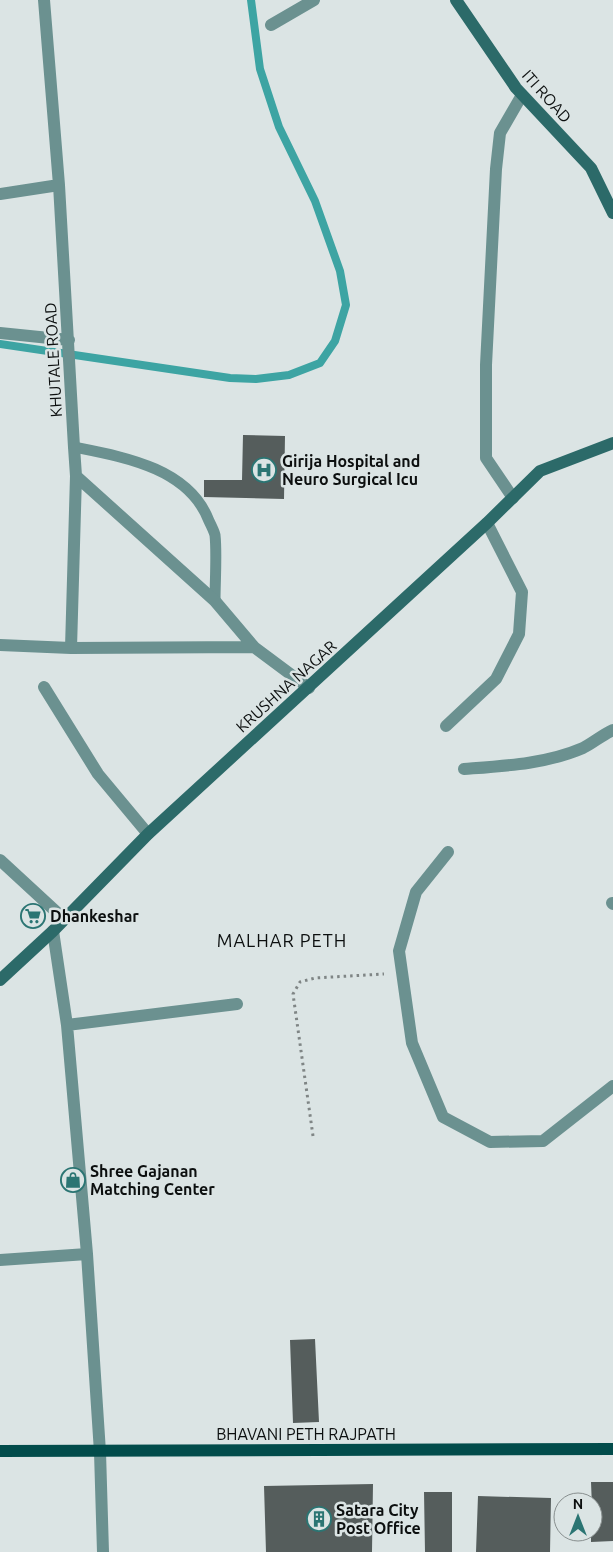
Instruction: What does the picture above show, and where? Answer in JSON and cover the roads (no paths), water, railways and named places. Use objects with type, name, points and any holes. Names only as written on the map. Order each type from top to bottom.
[{"type":"main road","name":"ITI ROAD","points":[[456,0],[516,88],[591,168],[613,213]]},
{"type":"main road","name":"KRUSHNA NAGAR","points":[[0,979],[53,931],[148,834],[309,688],[487,523],[540,471],[613,443]]},
{"type":"main road","name":"BHAVANI PETH RAJPATH","points":[[0,1451],[613,1449]]},
{"type":"street","name":"KHUTALE ROAD","points":[[44,0],[59,185],[76,476],[71,648]]},
{"type":"street","points":[[270,25],[314,0]]},
{"type":"street","points":[[513,498],[486,458],[486,365],[496,169],[500,133],[522,95]]},
{"type":"street","points":[[0,194],[59,185]]},
{"type":"street","points":[[0,333],[69,345]]},
{"type":"street","points":[[76,476],[215,601],[254,647],[309,688]]},
{"type":"street","points":[[446,726],[496,679],[519,634],[522,592],[487,523]]},
{"type":"street","points":[[0,645],[71,648],[254,647]]},
{"type":"street","points":[[44,686],[98,774],[148,834]]},
{"type":"street","points":[[464,769],[547,760],[583,748],[613,730]]},
{"type":"street","points":[[448,852],[416,892],[399,951],[412,1043],[443,1117],[490,1142],[542,1141],[613,1086]]},
{"type":"street","points":[[0,860],[64,918]]},
{"type":"street","points":[[53,931],[67,1025],[87,1254],[100,1452],[103,1552]]},
{"type":"street","points":[[67,1025],[237,1004]]},
{"type":"street","points":[[0,1260],[87,1254]]},
{"type":"lane","points":[[74,447],[122,456],[161,471],[191,492],[204,508],[215,535],[215,601]]},
{"type":"waterway","points":[[0,344],[230,378],[256,379],[289,375],[320,363],[335,341],[346,305],[340,271],[315,201],[279,127],[260,69],[251,0]]},
{"type":"place","name":"Girija Hospital and Neuro Surgical Icu","points":[[264,470]]},
{"type":"place","name":"Dhankeshar","points":[[33,916]]},
{"type":"place","name":"Shree Gajanan Matching Center","points":[[73,1180]]},
{"type":"place","name":"Satara City Post Office","points":[[319,1519]]},
{"type":"district","name":"MALHAR PETH","points":[[282,941]]}]
